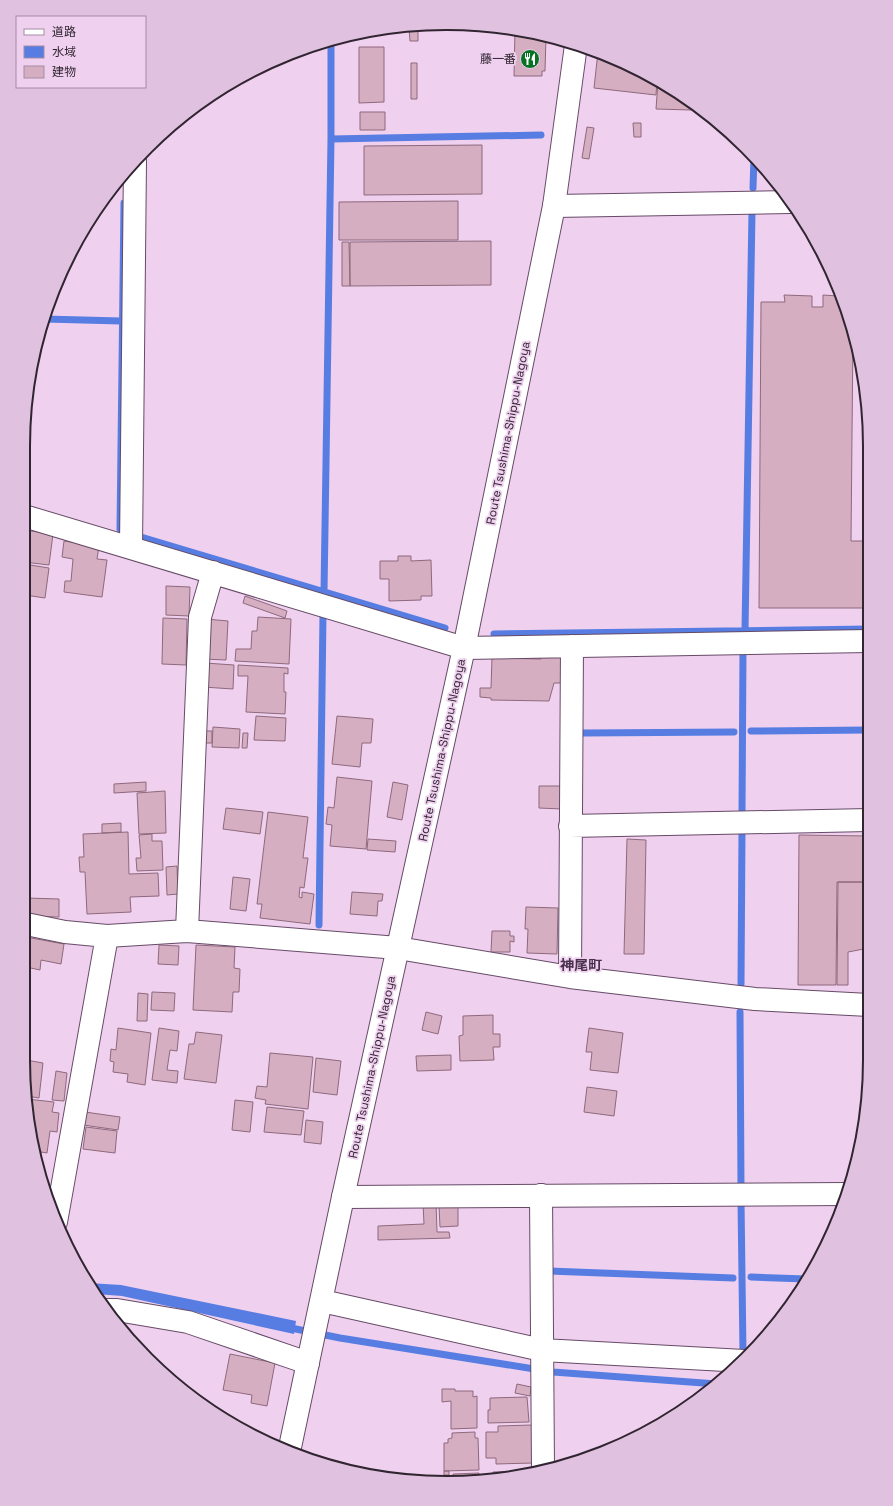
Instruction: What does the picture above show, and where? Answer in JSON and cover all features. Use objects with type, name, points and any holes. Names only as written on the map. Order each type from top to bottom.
[{"type":"street","name":"Route Tsushima-Shippu-Nagoya","points":[[290,1445],[464,648],[554,206],[575,51]]},
{"type":"street","points":[[131,547],[136,169]]},
{"type":"street","points":[[554,206],[784,202]]},
{"type":"street","points":[[30,518],[464,648],[863,641]]},
{"type":"street","points":[[187,931],[200,617],[213,572]]},
{"type":"street","points":[[570,977],[572,646]]},
{"type":"street","points":[[570,826],[863,820]]},
{"type":"street","points":[[30,925],[65,932],[107,936],[187,931],[398,948],[570,977],[755,999],[863,1006]]},
{"type":"street","points":[[58,1209],[107,936]]},
{"type":"street","points":[[344,1197],[841,1194]]},
{"type":"street","points":[[541,1195],[543,1465]]},
{"type":"street","points":[[320,1308],[542,1362],[735,1360]]},
{"type":"street","points":[[114,1310],[188,1322],[308,1363]]},
{"type":"water","points":[[95,1283],[121,1285],[296,1321],[294,1334],[122,1296],[103,1295]]},
{"type":"building","points":[[418,31],[418,41],[410,41],[409,32]]},
{"type":"building","points":[[515,36],[546,42],[545,71],[542,71],[542,76],[514,76]]},
{"type":"building","points":[[359,47],[384,47],[384,102],[359,103]]},
{"type":"building","points":[[597,59],[631,73],[657,87],[656,95],[594,88]]},
{"type":"building","points":[[411,63],[417,63],[417,99],[411,99]]},
{"type":"building","points":[[658,88],[691,110],[656,109]]},
{"type":"building","points":[[360,112],[385,112],[385,130],[360,130]]},
{"type":"building","points":[[633,123],[641,123],[641,137],[634,137]]},
{"type":"building","points":[[587,127],[594,128],[589,159],[582,158]]},
{"type":"building","points":[[482,145],[482,194],[364,195],[364,146]]},
{"type":"building","points":[[458,201],[458,240],[339,240],[339,202]]},
{"type":"building","points":[[491,241],[491,285],[350,286],[350,242]]},
{"type":"building","points":[[342,242],[349,242],[350,286],[342,286]]},
{"type":"building","points":[[784,295],[812,296],[812,307],[823,307],[823,295],[834,296],[849,339],[853,355],[851,541],[863,541],[863,608],[759,608],[761,302],[785,302]]},
{"type":"building","points":[[30,531],[53,534],[49,565],[30,563]]},
{"type":"building","points":[[64,541],[99,546],[97,559],[107,560],[102,597],[64,592],[65,581],[71,581],[73,559],[62,557]]},
{"type":"building","points":[[398,556],[411,556],[411,561],[431,560],[432,596],[421,596],[421,600],[389,601],[389,579],[380,579],[380,561],[398,561]]},
{"type":"building","points":[[30,565],[49,568],[45,598],[30,596]]},
{"type":"building","points":[[166,586],[190,587],[189,616],[166,615]]},
{"type":"building","points":[[245,596],[287,611],[285,618],[243,603]]},
{"type":"building","points":[[258,617],[291,619],[289,664],[235,661],[236,649],[251,649],[252,631],[257,631]]},
{"type":"building","points":[[163,618],[187,619],[186,665],[162,664]]},
{"type":"building","points":[[206,619],[228,621],[226,660],[203,659]]},
{"type":"building","points":[[541,656],[564,656],[563,683],[554,683],[549,701],[491,700],[491,698],[480,697],[480,688],[491,688],[492,658],[541,659]]},
{"type":"building","points":[[205,663],[234,665],[233,689],[203,687]]},
{"type":"building","points":[[238,665],[288,668],[288,674],[284,673],[284,692],[286,692],[285,714],[246,712],[248,676],[238,676]]},
{"type":"building","points":[[256,716],[286,718],[285,741],[254,740]]},
{"type":"building","points":[[337,716],[373,719],[371,743],[362,743],[360,767],[332,764]]},
{"type":"building","points":[[213,727],[240,729],[239,748],[212,747]]},
{"type":"building","points":[[202,731],[212,731],[212,743],[201,743]]},
{"type":"building","points":[[243,733],[248,733],[247,748],[242,748]]},
{"type":"building","points":[[337,777],[372,781],[366,849],[330,846],[332,825],[326,824],[328,807],[334,808]]},
{"type":"building","points":[[146,782],[146,791],[114,793],[114,784]]},
{"type":"building","points":[[393,782],[408,785],[402,820],[387,817]]},
{"type":"building","points":[[539,786],[563,786],[562,809],[539,808]]},
{"type":"building","points":[[165,791],[166,833],[139,834],[137,793]]},
{"type":"building","points":[[226,808],[263,812],[260,834],[223,829]]},
{"type":"building","points":[[268,812],[308,817],[303,858],[308,858],[304,888],[300,887],[299,897],[302,898],[302,892],[314,894],[310,924],[260,918],[262,904],[257,904]]},
{"type":"building","points":[[121,823],[121,832],[102,833],[102,824]]},
{"type":"building","points":[[128,832],[129,874],[158,873],[159,896],[130,897],[131,912],[87,914],[85,872],[80,872],[79,857],[84,857],[83,834]]},
{"type":"building","points":[[152,834],[152,841],[162,841],[163,870],[137,871],[136,858],[141,858],[139,835]]},
{"type":"building","points":[[799,835],[863,836],[863,882],[837,882],[836,985],[798,985]]},
{"type":"building","points":[[368,839],[396,841],[395,852],[367,850]]},
{"type":"building","points":[[627,839],[646,840],[644,954],[624,954]]},
{"type":"building","points":[[177,866],[178,894],[167,895],[166,867]]},
{"type":"building","points":[[233,877],[250,879],[246,911],[230,909]]},
{"type":"building","points":[[838,882],[863,882],[863,949],[848,952],[848,985],[837,985]]},
{"type":"building","points":[[352,892],[383,894],[382,901],[378,901],[377,916],[350,914]]},
{"type":"building","points":[[30,898],[59,899],[59,917],[30,916]]},
{"type":"building","points":[[526,907],[558,908],[557,954],[527,953],[528,929],[525,929]]},
{"type":"building","points":[[492,931],[510,931],[510,936],[514,936],[514,942],[510,941],[510,952],[491,952]]},
{"type":"building","points":[[30,938],[64,944],[61,964],[41,960],[40,970],[30,968]]},
{"type":"building","points":[[159,945],[179,946],[178,965],[158,964]]},
{"type":"building","points":[[196,945],[235,947],[234,968],[240,969],[239,992],[233,992],[232,1012],[193,1010]]},
{"type":"building","points":[[152,992],[175,993],[174,1011],[151,1010]]},
{"type":"building","points":[[138,993],[148,994],[147,1021],[137,1021]]},
{"type":"building","points":[[426,1012],[442,1016],[438,1034],[422,1030]]},
{"type":"building","points":[[493,1015],[493,1034],[500,1034],[500,1047],[493,1047],[494,1060],[460,1061],[459,1036],[463,1035],[463,1016]]},
{"type":"building","points":[[118,1028],[151,1033],[145,1085],[127,1082],[128,1074],[113,1072],[114,1062],[110,1061],[111,1049],[116,1050]]},
{"type":"building","points":[[159,1028],[179,1031],[177,1051],[170,1050],[167,1070],[178,1071],[177,1083],[152,1080]]},
{"type":"building","points":[[589,1028],[623,1033],[618,1073],[590,1070],[592,1052],[586,1052]]},
{"type":"building","points":[[196,1032],[222,1035],[216,1083],[184,1079],[189,1044],[194,1044]]},
{"type":"building","points":[[270,1053],[313,1057],[308,1109],[265,1104],[266,1100],[255,1098],[257,1086],[267,1087]]},
{"type":"building","points":[[451,1055],[451,1070],[417,1071],[416,1056]]},
{"type":"building","points":[[316,1058],[341,1061],[337,1095],[313,1092]]},
{"type":"building","points":[[30,1061],[43,1063],[39,1098],[32,1097]]},
{"type":"building","points":[[56,1071],[67,1073],[64,1101],[52,1100]]},
{"type":"building","points":[[587,1087],[617,1091],[614,1116],[584,1112]]},
{"type":"building","points":[[32,1100],[54,1102],[52,1112],[59,1113],[57,1132],[50,1131],[47,1153],[41,1152]]},
{"type":"building","points":[[235,1100],[253,1102],[250,1132],[232,1130]]},
{"type":"building","points":[[267,1107],[304,1111],[301,1135],[264,1132]]},
{"type":"building","points":[[85,1112],[120,1117],[118,1130],[83,1125]]},
{"type":"building","points":[[306,1120],[323,1122],[321,1144],[304,1142]]},
{"type":"building","points":[[86,1127],[117,1131],[115,1153],[83,1149]]},
{"type":"building","points":[[423,1203],[436,1203],[437,1232],[449,1232],[450,1238],[378,1240],[378,1226],[424,1224]]},
{"type":"building","points":[[458,1205],[458,1226],[440,1227],[439,1206]]},
{"type":"building","points":[[230,1354],[275,1363],[267,1406],[251,1403],[252,1395],[223,1390]]},
{"type":"building","points":[[517,1384],[531,1387],[530,1396],[515,1393]]},
{"type":"building","points":[[442,1389],[473,1391],[473,1397],[477,1396],[477,1428],[451,1429],[451,1401],[442,1402]]},
{"type":"building","points":[[527,1397],[529,1422],[488,1423],[490,1398]]},
{"type":"building","points":[[532,1425],[533,1463],[496,1464],[496,1458],[486,1458],[486,1432],[498,1432],[498,1426]]},
{"type":"building","points":[[475,1432],[475,1438],[478,1438],[479,1470],[444,1471],[444,1443],[448,1443],[448,1439],[452,1438],[452,1433]]},
{"type":"building","points":[[444,1471],[449,1471],[449,1475],[444,1475]]},
{"type":"building","points":[[479,1473],[479,1474],[474,1475],[453,1476],[453,1474]]},
{"type":"waterway","points":[[324,592],[331,46]]},
{"type":"waterway","points":[[331,139],[541,135]]},
{"type":"waterway","points":[[753,188],[754,165]]},
{"type":"waterway","points":[[120,529],[124,203]]},
{"type":"waterway","points":[[745,630],[752,212]]},
{"type":"waterway","points":[[50,319],[121,321]]},
{"type":"waterway","points":[[141,537],[445,628]]},
{"type":"waterway","points":[[319,925],[323,614]]},
{"type":"waterway","points":[[494,634],[863,629]]},
{"type":"waterway","points":[[742,814],[743,650]]},
{"type":"waterway","points":[[751,731],[863,730]]},
{"type":"waterway","points":[[583,733],[734,732]]},
{"type":"waterway","points":[[741,984],[742,830]]},
{"type":"waterway","points":[[740,1012],[741,1187]]},
{"type":"waterway","points":[[741,1201],[743,1352]]},
{"type":"waterway","points":[[549,1271],[733,1278]]},
{"type":"waterway","points":[[751,1277],[800,1279]]},
{"type":"waterway","points":[[286,1327],[340,1338],[553,1372],[708,1383]]},
{"type":"place","name":"藤一番","points":[[530,59]]},
{"type":"district","name":"神尾町","points":[[581,965]]}]
